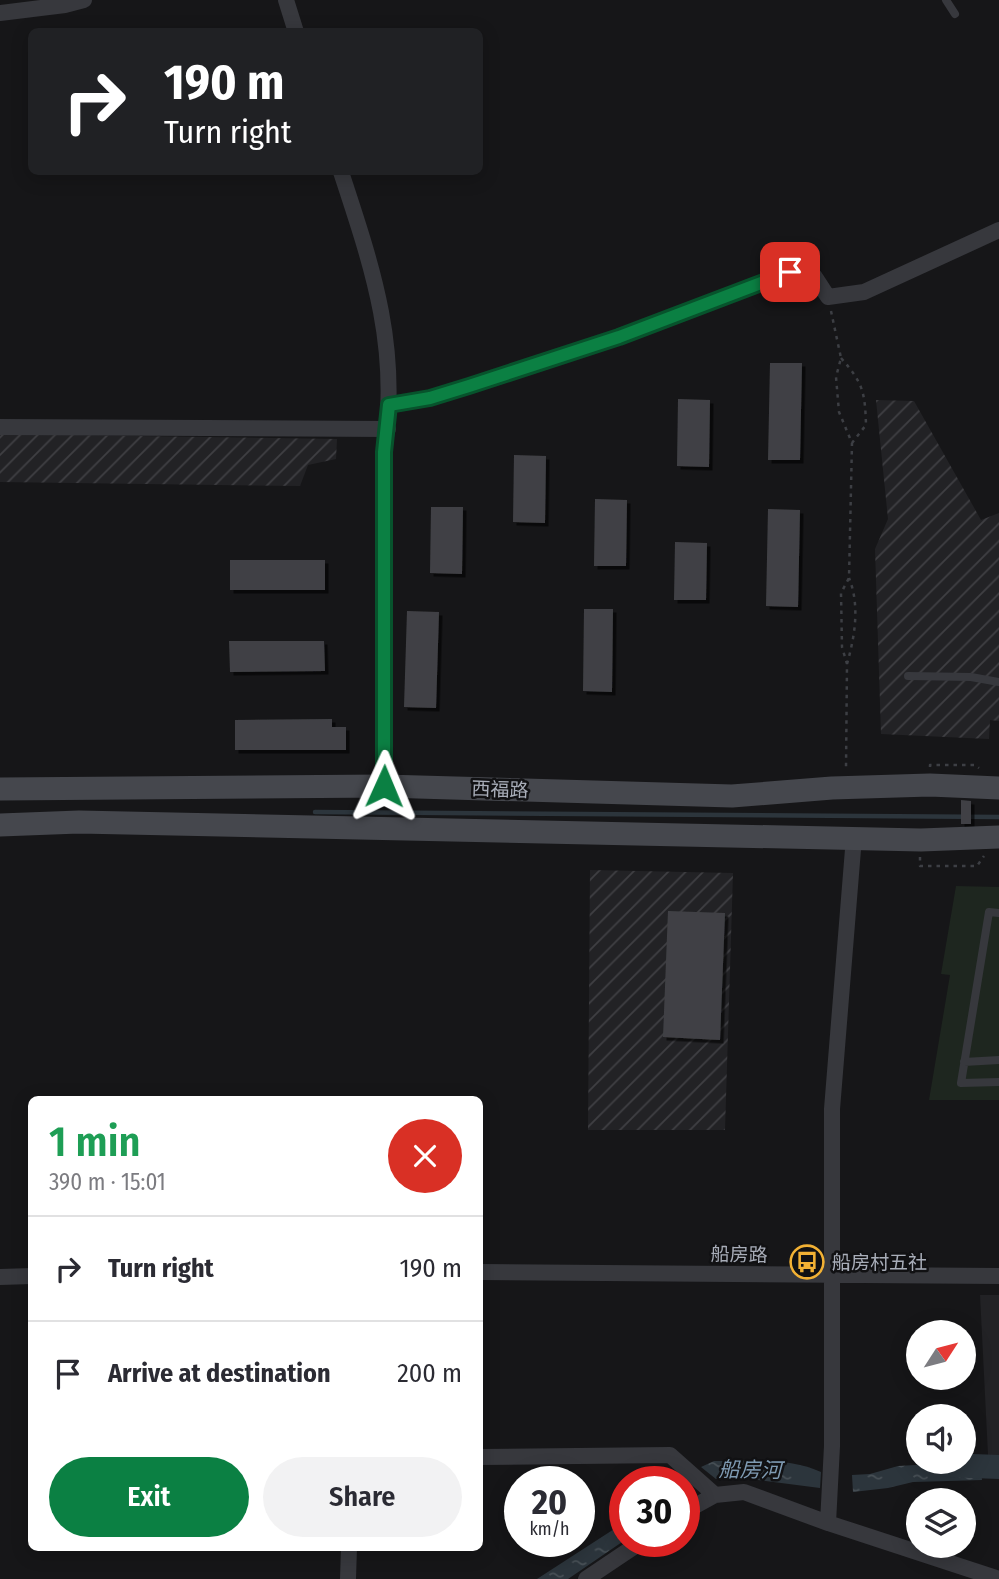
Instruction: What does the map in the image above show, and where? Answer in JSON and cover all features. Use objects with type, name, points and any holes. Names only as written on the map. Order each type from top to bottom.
[{"type":"main road","name":"西福路","points":[[0,789],[384,786],[732,796],[930,785],[999,788]]},
{"type":"main road","name":"西福路","points":[[0,825],[92,822],[958,840],[999,837]]},
{"type":"street","points":[[0,13],[84,0]]},
{"type":"street","points":[[286,0],[295,28]]},
{"type":"street","points":[[342,175],[379,296],[386,334],[389,405],[384,452],[384,786]]},
{"type":"street","points":[[389,405],[430,398],[619,337],[790,272],[804,269],[815,277],[828,298],[864,292],[999,230]]},
{"type":"street","points":[[0,426],[388,429]]},
{"type":"street","points":[[828,1523],[832,1458],[832,1109],[854,837]]},
{"type":"street","name":"船房路","points":[[483,1272],[999,1276]]},
{"type":"street","points":[[0,1277],[28,1276]]},
{"type":"street","points":[[483,1457],[670,1455],[715,1496]]},
{"type":"street","points":[[700,1504],[715,1496],[744,1492],[828,1523],[999,1579]]},
{"type":"street","points":[[348,1579],[349,1551]]},
{"type":"street","points":[[586,1579],[619,1557]]},
{"type":"lane","points":[[946,0],[955,14]]},
{"type":"lane","points":[[908,676],[971,677],[999,682]]},
{"type":"lane","points":[[999,913],[989,912],[961,1083],[999,1082]]},
{"type":"lane","points":[[964,1062],[999,1060]]},
{"type":"path","points":[[828,298],[841,358],[836,377],[839,412],[852,443],[849,578],[855,594],[853,642],[847,664],[845,788]]},
{"type":"path","points":[[841,358],[856,375],[865,397],[866,425],[852,443]]},
{"type":"path","points":[[847,664],[842,647],[841,593],[849,578]]},
{"type":"path","points":[[930,765],[975,765]]},
{"type":"path","points":[[920,866],[977,866]]},
{"type":"shaded area","points":[[876,400],[914,401],[981,520],[999,513],[999,721],[990,720],[989,739],[881,734],[875,549],[888,519]]},
{"type":"shaded area","points":[[0,434],[337,439],[336,459],[308,465],[300,486],[0,482]]},
{"type":"shaded area","points":[[590,870],[733,873],[725,1130],[588,1130]]},
{"type":"shaded area","points":[[956,886],[999,887],[999,1100],[929,1100],[950,975],[941,974]]},
{"type":"shaded area","points":[[980,1295],[999,1295],[999,1455],[988,1455]]},
{"type":"water","points":[[714,1461],[769,1461],[809,1467],[821,1472],[820,1488],[742,1478],[716,1479],[701,1467]]},
{"type":"water","points":[[976,1465],[981,1465],[982,1480],[913,1482],[853,1492],[852,1475],[870,1474],[906,1466],[906,1474],[976,1474]]},
{"type":"water","points":[[609,1532],[609,1551],[568,1579],[537,1579],[571,1557],[595,1557],[595,1541]]},
{"type":"building","points":[[770,363],[802,363],[800,460],[768,460]]},
{"type":"building","points":[[678,399],[710,400],[709,467],[677,466]]},
{"type":"building","points":[[514,455],[546,456],[545,523],[513,522]]},
{"type":"building","points":[[595,499],[627,500],[626,566],[594,566]]},
{"type":"building","points":[[431,507],[463,507],[462,574],[430,573]]},
{"type":"building","points":[[768,509],[800,510],[798,607],[766,606]]},
{"type":"building","points":[[675,542],[707,543],[706,600],[674,600]]},
{"type":"building","points":[[230,560],[325,560],[325,590],[230,590]]},
{"type":"building","points":[[584,609],[613,609],[612,692],[583,691]]},
{"type":"building","points":[[407,611],[439,612],[436,708],[404,707]]},
{"type":"building","points":[[229,641],[324,641],[325,671],[230,672]]},
{"type":"building","points":[[332,719],[332,727],[346,727],[346,750],[235,750],[235,720]]},
{"type":"building","points":[[961,800],[971,801],[971,824],[961,824]]},
{"type":"building","points":[[668,911],[725,913],[720,1040],[663,1037]]},
{"type":"waterway","points":[[315,812],[999,817]]},
{"type":"waterway","name":"船房河","points":[[976,1466],[999,1467]]},
{"type":"place","name":"船房村五社","points":[[807,1262]]},
{"type":"route","points":[[384,786],[384,452],[389,405],[430,398],[619,337],[790,272]]}]
